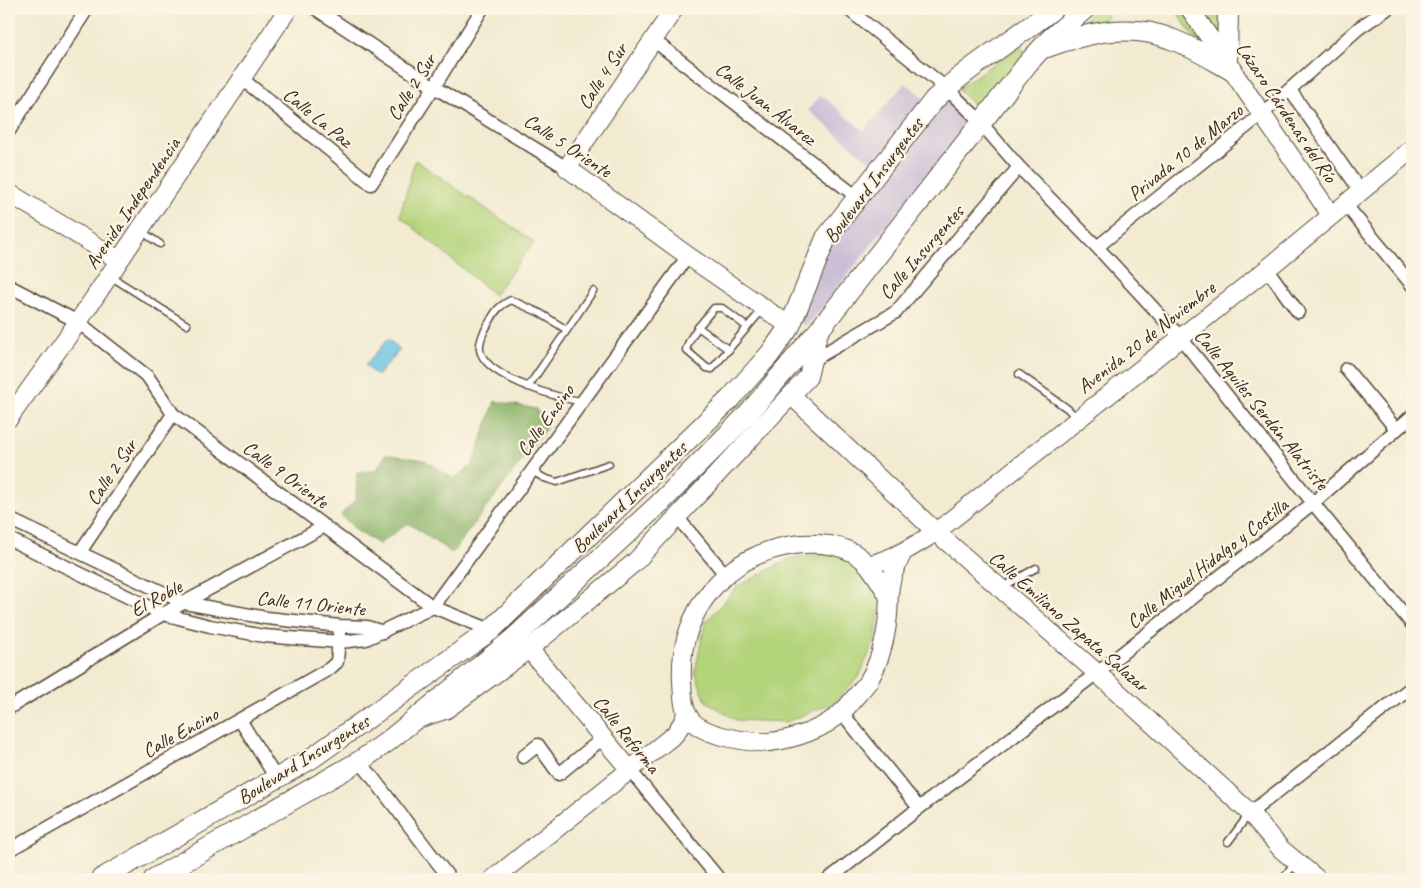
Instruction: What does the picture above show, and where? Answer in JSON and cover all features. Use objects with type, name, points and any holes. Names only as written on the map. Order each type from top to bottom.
[{"type":"main road","name":"Boulevard Insurgentes","points":[[101,879],[312,758],[491,630],[730,399],[770,354],[790,326],[826,238],[934,100],[946,88],[980,62],[1025,32],[1053,9]]},
{"type":"main road","name":"Boulevard Insurgentes","points":[[154,879],[180,873],[360,761],[412,721],[521,644],[748,414],[819,330],[977,118],[1040,49],[1085,9]]},
{"type":"main road","points":[[1040,49],[1096,32],[1117,30],[1141,31],[1169,38],[1230,66],[1228,9]]},
{"type":"street","points":[[9,132],[87,9]]},
{"type":"street","name":"Avenida Independencia","points":[[9,418],[78,322],[288,9]]},
{"type":"street","name":"Calle 5 Oriente","points":[[316,9],[434,87],[567,168],[688,256],[790,326]]},
{"type":"street","name":"Calle 2 Sur","points":[[371,184],[482,9]]},
{"type":"street","name":"Calle 4 Sur","points":[[567,168],[652,39],[674,9]]},
{"type":"street","name":"Calle Aquiles Serdán Alatriste","points":[[848,9],[946,88],[977,118],[1019,167],[1097,247],[1180,337],[1412,624]]},
{"type":"street","name":"Lázaro Cárdenas del Río","points":[[1190,9],[1262,114],[1338,210]]},
{"type":"street","name":"Privada 10 de Marzo","points":[[1097,247],[1262,114],[1359,28],[1387,9]]},
{"type":"street","name":"Calle Juan Álvarez","points":[[652,39],[857,197]]},
{"type":"street","name":"Calle La Paz","points":[[241,78],[371,184]]},
{"type":"street","points":[[1290,90],[1361,192]]},
{"type":"street","name":"Avenida 20 de Noviembre","points":[[868,565],[902,554],[936,532],[1267,269],[1412,149]]},
{"type":"street","name":"Calle Insurgentes","points":[[811,360],[896,312],[1019,167]]},
{"type":"street","points":[[9,193],[119,260]]},
{"type":"street","points":[[1338,210],[1412,285]]},
{"type":"street","name":"Calle Encino","points":[[433,607],[688,256]]},
{"type":"street","points":[[1267,269],[1298,312]]},
{"type":"street","name":"Calle 9 Oriente","points":[[9,286],[78,322],[148,377],[173,414],[433,607],[491,630]]},
{"type":"street","name":"Boulevard Insurgentes","points":[[521,644],[635,562],[772,413],[808,377],[819,330]]},
{"type":"street","points":[[1346,369],[1396,429]]},
{"type":"street","name":"Calle Emiliano Zapata Salazar","points":[[791,396],[936,532],[1097,673],[1250,813],[1281,849],[1316,879]]},
{"type":"street","name":"Calle 2 Sur","points":[[80,552],[173,414]]},
{"type":"street","name":"Calle Miguel Hidalgo y Costilla","points":[[829,879],[1097,673],[1313,503],[1412,416]]},
{"type":"street","points":[[677,517],[725,574]]},
{"type":"street","name":"Calle 11 Oriente","points":[[9,519],[185,603],[266,618],[367,627],[383,632]]},
{"type":"street","name":"El Roble","points":[[9,708],[163,614],[325,526]]},
{"type":"street","name":"Calle 11 Oriente","points":[[9,539],[163,614],[210,626],[264,636],[340,642],[366,639],[383,632]]},
{"type":"street","points":[[699,728],[686,713],[683,701],[682,672],[685,643],[695,615],[708,594],[725,574],[752,557],[779,547],[805,544],[832,545],[854,554],[868,565],[888,595]]},
{"type":"street","points":[[675,734],[699,728],[741,740],[769,742],[821,726],[842,712],[869,681],[880,654],[888,617],[888,595],[894,570],[902,554]]},
{"type":"street","points":[[383,632],[433,607]]},
{"type":"street","name":"Calle Encino","points":[[9,850],[329,669],[337,662],[340,626]]},
{"type":"street","name":"Calle Reforma","points":[[491,630],[521,644],[630,770],[719,879]]},
{"type":"street","points":[[1250,813],[1412,687]]},
{"type":"street","points":[[842,712],[919,808]]},
{"type":"street","points":[[493,879],[675,734],[686,713]]},
{"type":"street","points":[[240,720],[276,778]]},
{"type":"street","points":[[523,757],[538,745],[559,774],[603,738]]},
{"type":"street","points":[[360,761],[450,879]]},
{"type":"lane","points":[[140,230],[160,244]]},
{"type":"lane","points":[[109,275],[187,325]]},
{"type":"lane","points":[[528,387],[593,292]]},
{"type":"lane","points":[[567,330],[540,313],[511,300],[498,307],[483,334],[480,349],[487,364],[528,387],[565,399],[582,401]]},
{"type":"lane","points":[[747,328],[722,308],[714,308],[688,342],[686,350],[706,368],[712,369],[729,350],[747,328],[763,308]]},
{"type":"lane","points":[[698,327],[729,350]]},
{"type":"lane","points":[[1019,374],[1068,409],[1077,420]]},
{"type":"lane","points":[[532,471],[544,478],[557,482],[609,464]]},
{"type":"lane","points":[[1000,588],[1036,568]]},
{"type":"lane","points":[[1228,842],[1250,813]]},
{"type":"lane","points":[[1282,879],[1296,863]]},
{"type":"shaded area","points":[[905,83],[925,99],[872,163],[808,110],[821,95],[864,131]]},
{"type":"shaded area","points":[[943,100],[949,100],[968,118],[968,123],[808,325],[805,326],[798,321],[832,240]]},
{"type":"green space","points":[[1097,9],[1107,9],[1106,23],[1084,31],[1077,26]]},
{"type":"green space","points":[[1175,9],[1224,9],[1224,58],[1196,41]]},
{"type":"green space","points":[[1020,45],[1025,52],[1023,56],[981,106],[976,107],[959,91],[960,87]]},
{"type":"green space","points":[[415,160],[534,242],[494,295],[400,216]]},
{"type":"green space","points":[[495,401],[536,409],[547,427],[452,553],[408,523],[379,544],[357,531],[341,515],[356,499],[357,472],[376,471],[386,454],[424,460],[454,479],[473,464]]},
{"type":"green space","points":[[833,553],[866,569],[880,604],[876,637],[860,675],[835,702],[786,722],[736,720],[706,701],[695,672],[705,623],[738,586],[792,558]]},
{"type":"water","points":[[388,339],[400,350],[377,376],[365,365]]}]
